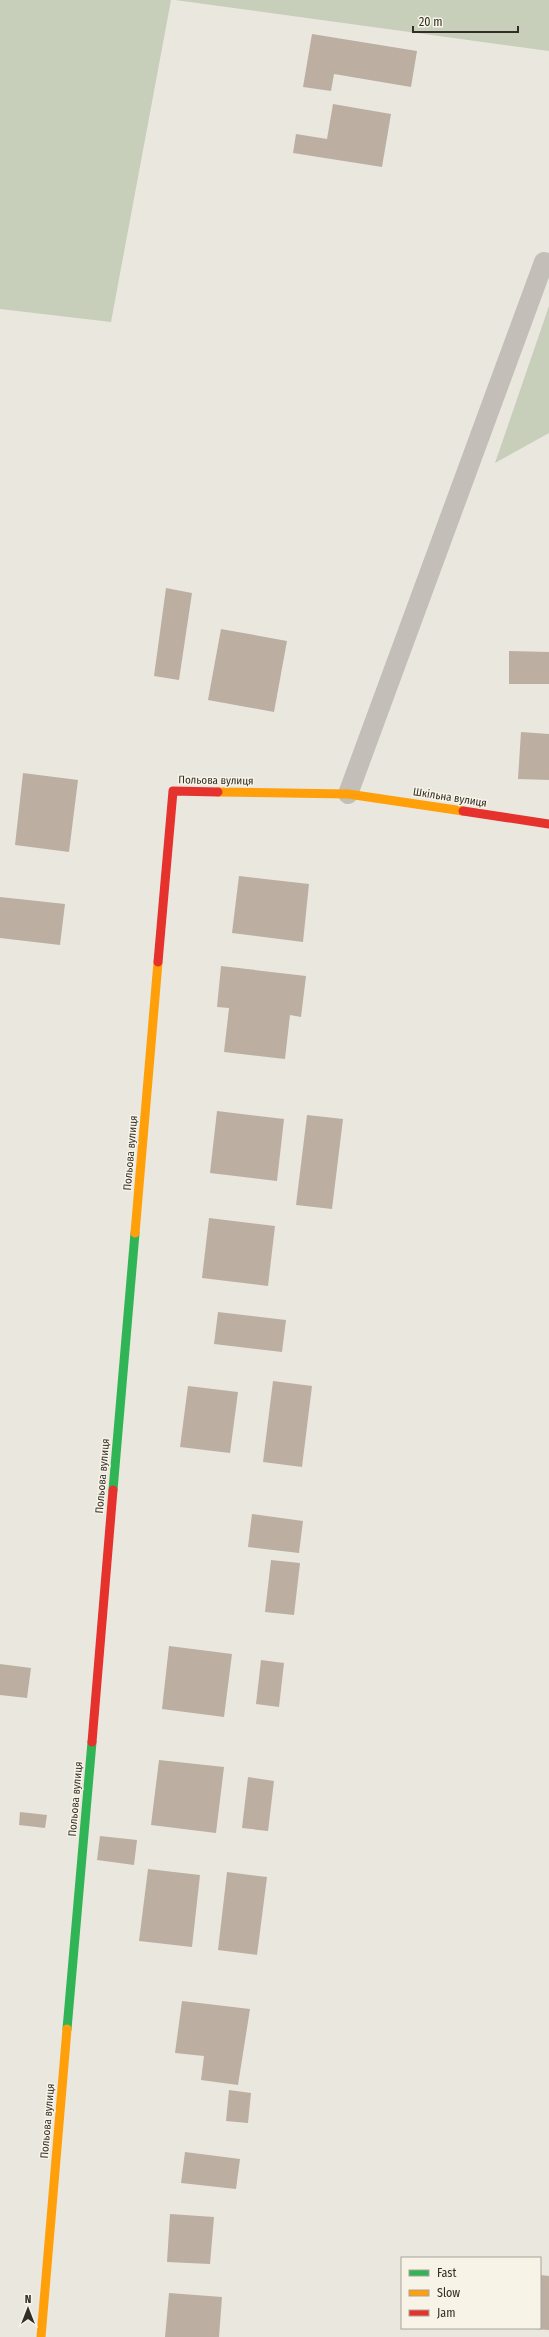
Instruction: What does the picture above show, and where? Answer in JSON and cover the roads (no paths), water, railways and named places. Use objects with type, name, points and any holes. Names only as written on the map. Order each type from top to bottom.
[{"type":"street","name":"Польова вулиця","points":[[41,2337],[173,791],[348,794]]},
{"type":"street","name":"Шкільна вулиця","points":[[348,794],[549,824]]},
{"type":"lane","points":[[348,794],[544,262]]}]
